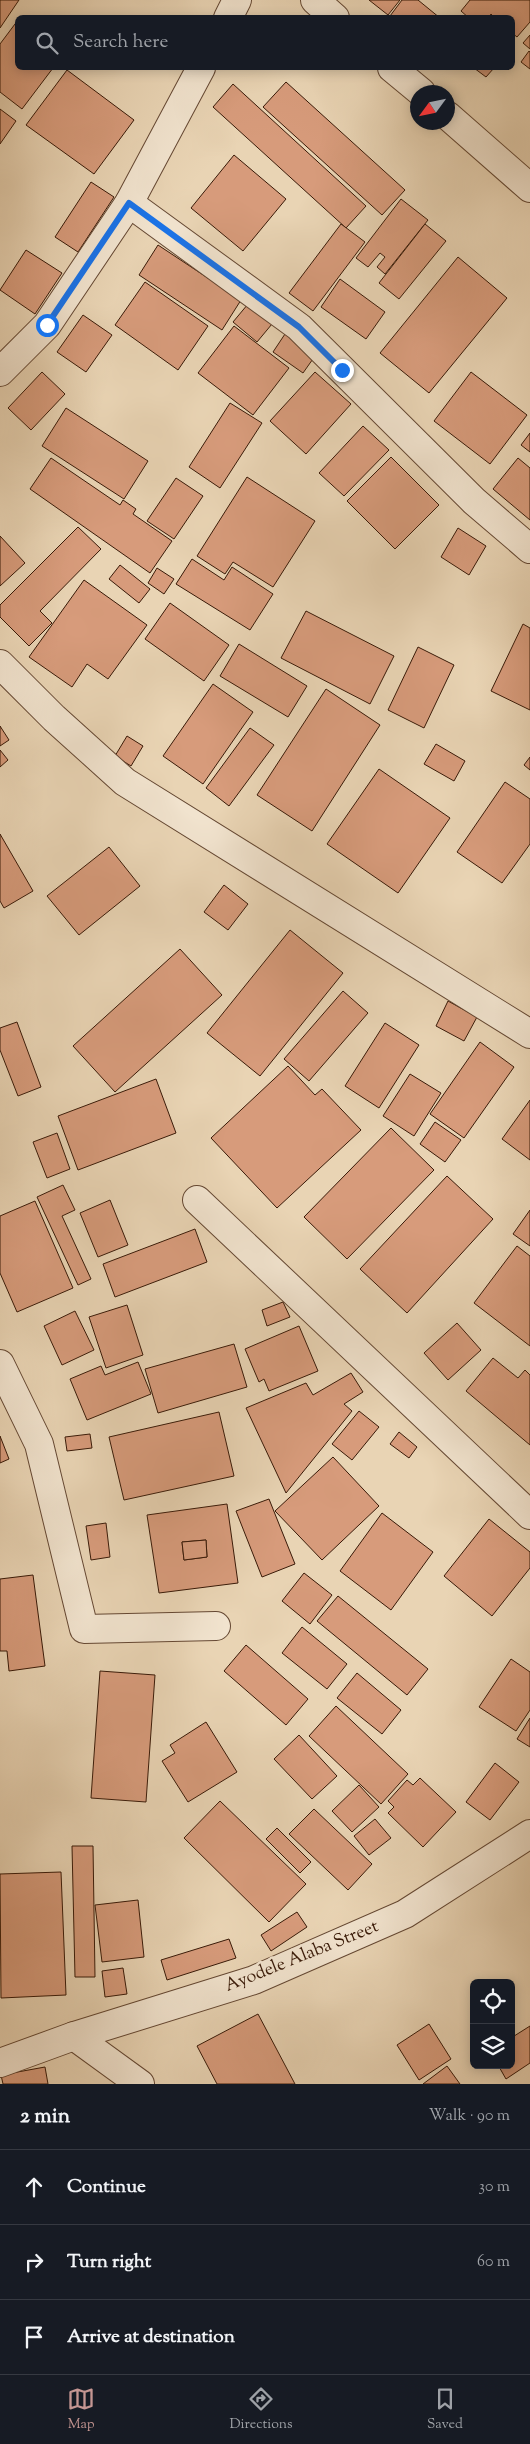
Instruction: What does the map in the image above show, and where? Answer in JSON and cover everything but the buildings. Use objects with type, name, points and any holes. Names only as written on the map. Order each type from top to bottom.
[{"type":"street","points":[[230,15],[238,0]]},
{"type":"street","points":[[315,0],[332,15]]},
{"type":"street","points":[[0,372],[47,325],[129,203],[200,70]]},
{"type":"street","points":[[394,70],[413,85]]},
{"type":"street","points":[[455,122],[530,188]]},
{"type":"street","points":[[129,203],[299,327],[474,501],[530,549]]},
{"type":"street","points":[[0,664],[54,718],[126,782],[530,1034]]},
{"type":"street","points":[[198,1200],[530,1515]]},
{"type":"street","points":[[0,1364],[39,1444],[84,1628],[216,1626]]},
{"type":"street","name":"Ayodele Alaba Street","points":[[0,2064],[74,2036],[254,1980],[405,1914],[530,1834]]},
{"type":"street","points":[[74,2036],[140,2084]]},
{"type":"route","points":[[47,325],[129,203],[299,327],[342,370]]}]
